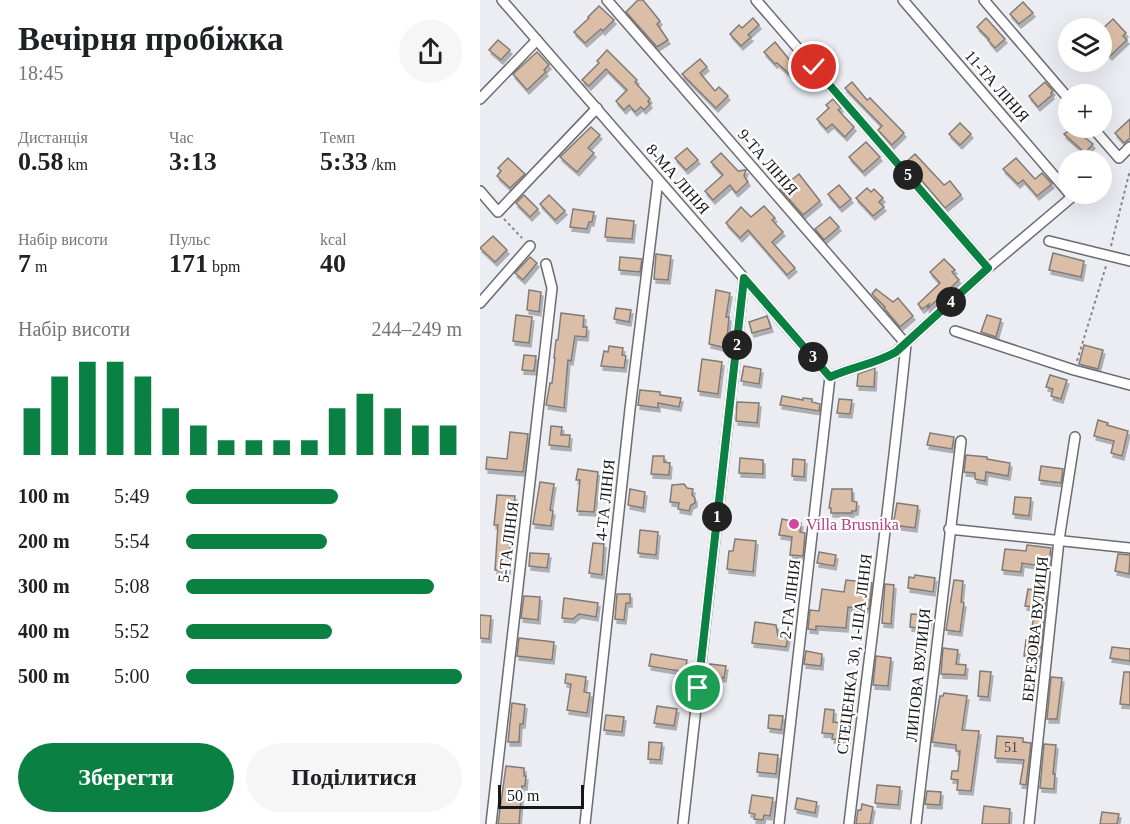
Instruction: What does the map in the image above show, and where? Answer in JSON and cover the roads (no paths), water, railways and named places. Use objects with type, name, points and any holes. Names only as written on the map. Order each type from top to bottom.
[{"type":"street","name":"8-МА ЛІНІЯ","points":[[502,0],[830,377]]},
{"type":"street","name":"9-ТА ЛІНІЯ","points":[[606,0],[906,344]]},
{"type":"street","points":[[756,0],[988,268]]},
{"type":"street","name":"11-ТА ЛІНІЯ","points":[[903,0],[1058,180]]},
{"type":"street","points":[[984,0],[1058,86]]},
{"type":"street","points":[[480,99],[537,40]]},
{"type":"street","points":[[480,191],[498,212],[597,108]]},
{"type":"street","points":[[1102,138],[1119,158],[1130,147]]},
{"type":"street","name":"4-ТА ЛІНІЯ","points":[[585,824],[630,409],[658,180]]},
{"type":"street","points":[[830,377],[883,359],[906,344],[1059,204]]},
{"type":"street","points":[[1048,241],[1130,261]]},
{"type":"street","points":[[480,303],[530,246]]},
{"type":"street","name":"5-ТА ЛІНІЯ","points":[[491,824],[552,288],[546,264]]},
{"type":"street","points":[[683,824],[744,278]]},
{"type":"street","points":[[955,332],[1074,370],[1130,385]]},
{"type":"street","name":"СТЕЦЕНКА 30, 1-ША ЛІНІЯ","points":[[849,824],[895,455],[906,344]]},
{"type":"street","name":"2-ГА ЛІНІЯ","points":[[779,824],[830,377]]},
{"type":"street","name":"БЕРЕЗОВА ВУЛИЦЯ","points":[[1029,824],[1059,540],[1075,437]]},
{"type":"street","name":"ЛИПОВА ВУЛИЦЯ","points":[[916,824],[961,441]]},
{"type":"street","points":[[949,529],[1130,548]]},
{"type":"place","name":"Villa Brusnika","points":[[794,524]]}]
